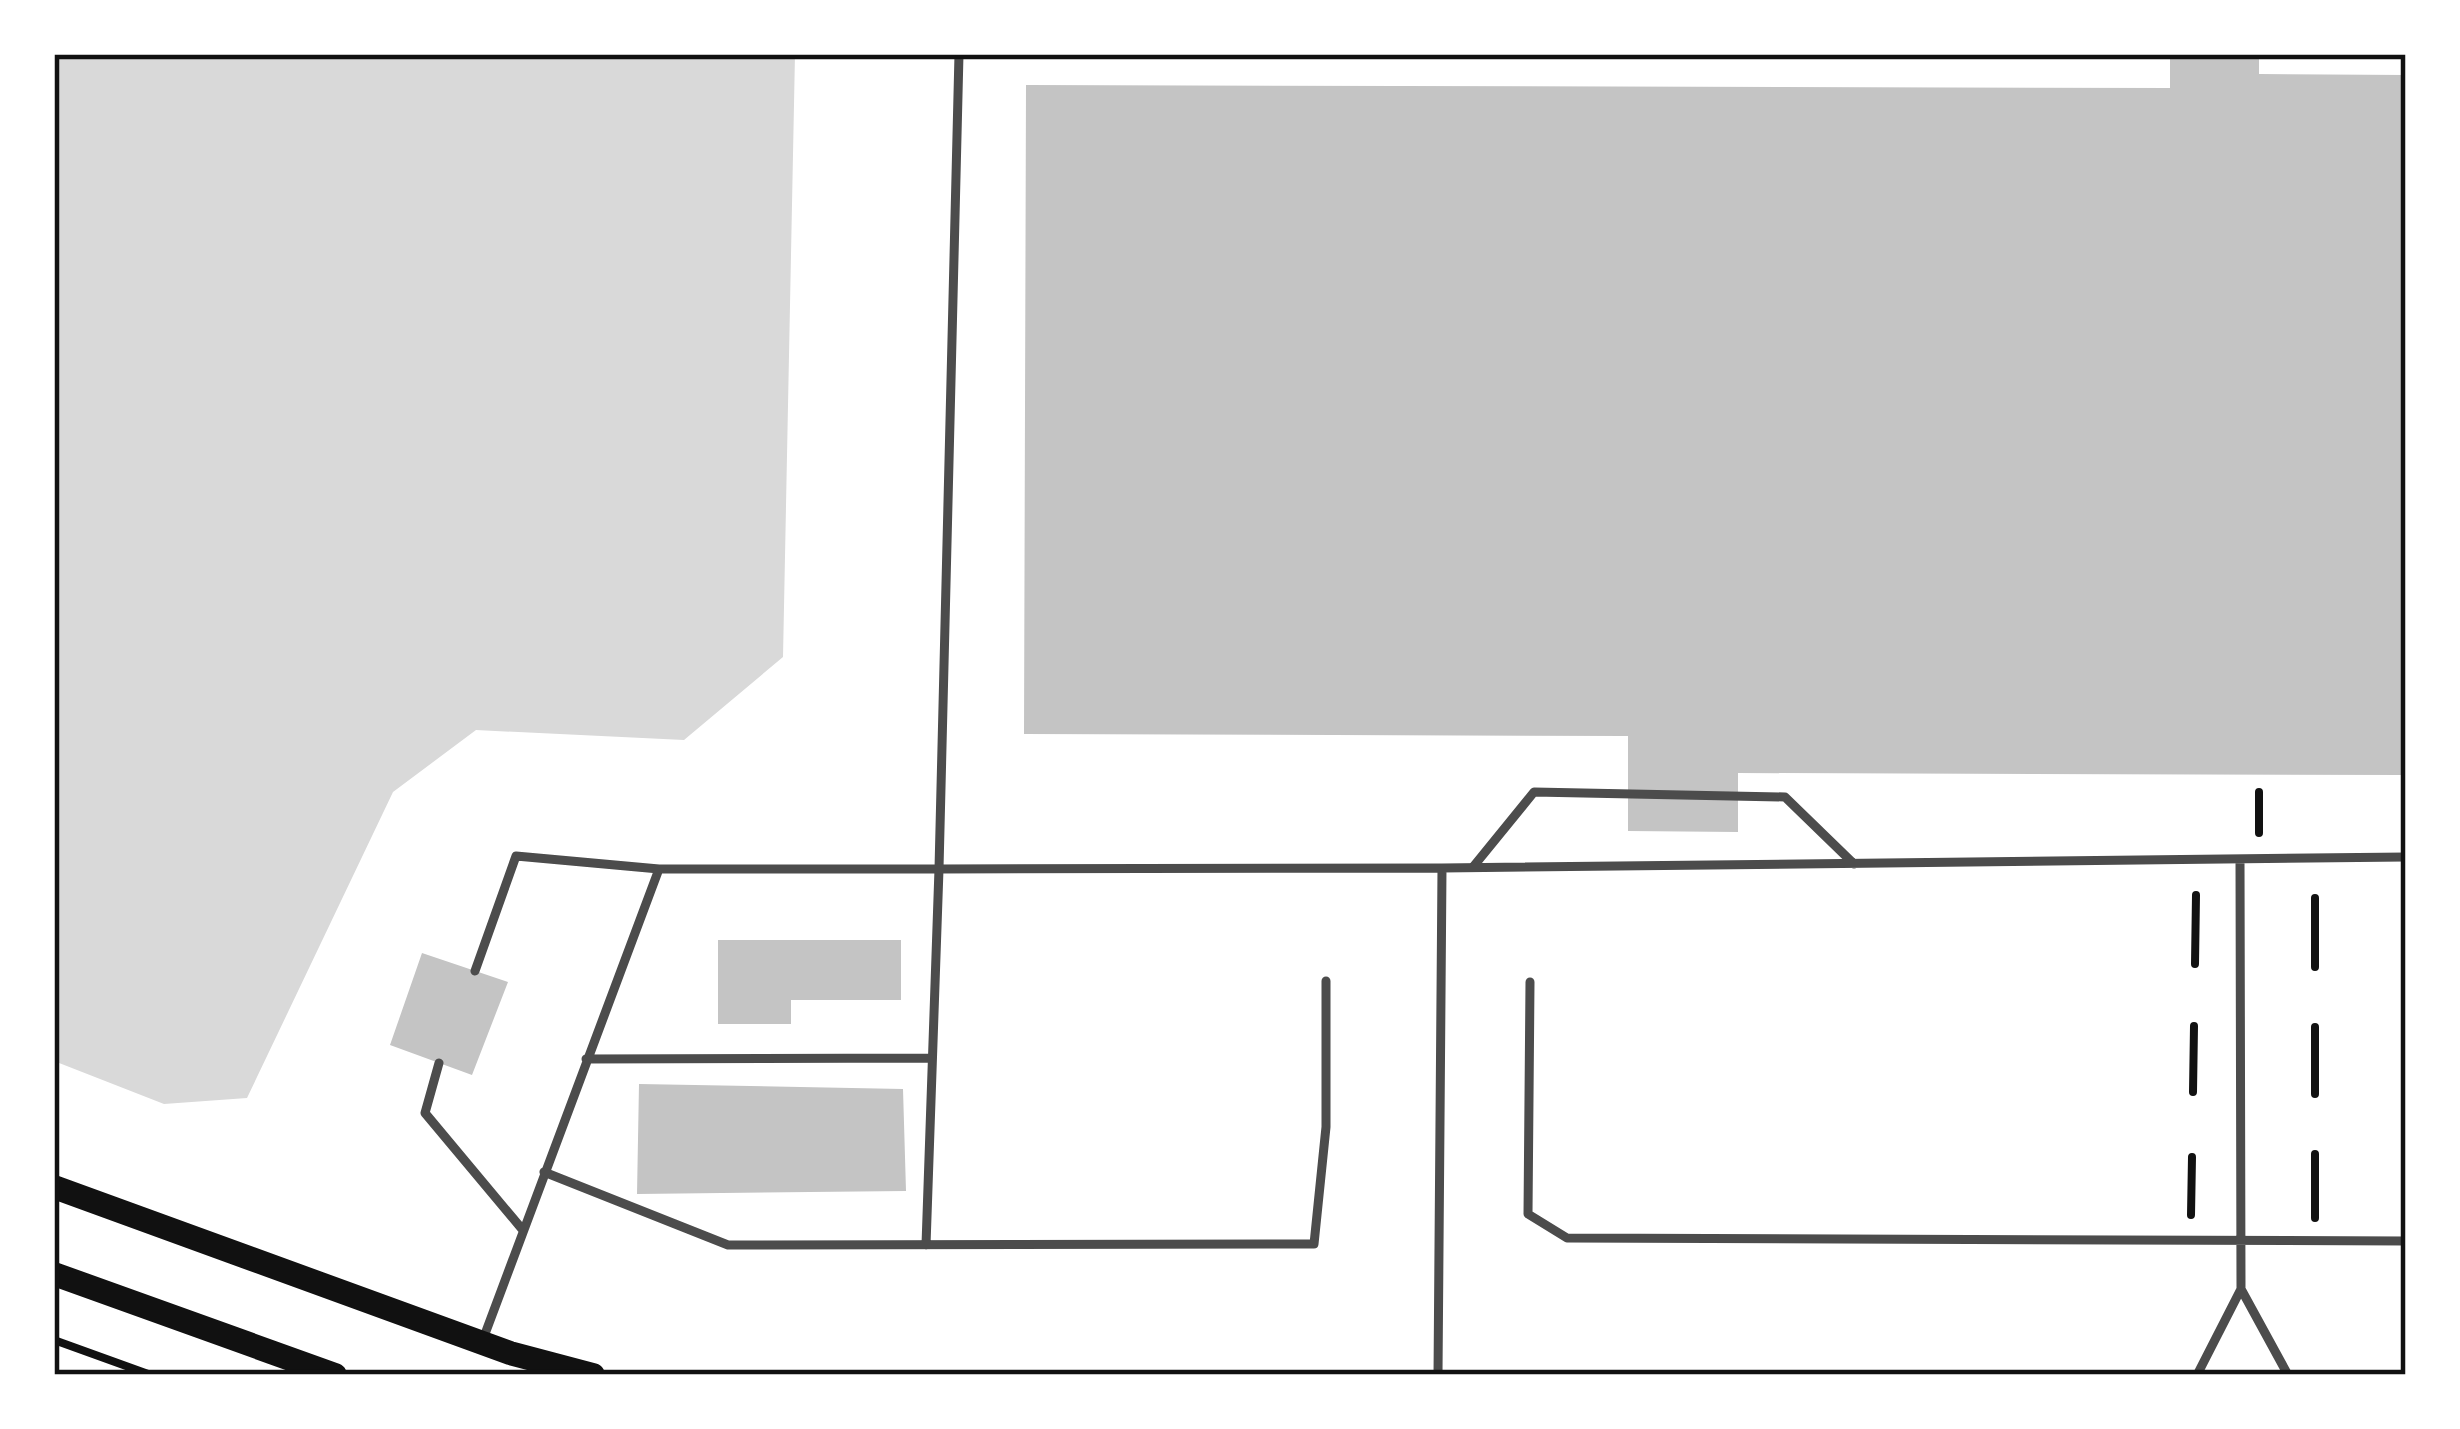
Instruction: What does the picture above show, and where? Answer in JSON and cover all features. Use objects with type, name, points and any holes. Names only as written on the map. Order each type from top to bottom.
[{"type":"main road","points":[[54,1186],[482,1342],[593,1375]]},
{"type":"main road","points":[[54,1274],[335,1375]]},
{"type":"lane","points":[[926,1245],[959,54]]},
{"type":"lane","points":[[1473,867],[1534,792],[1785,797],[1854,864]]},
{"type":"lane","points":[[475,971],[516,856],[659,868],[1442,868],[2406,857]]},
{"type":"lane","points":[[2197,1375],[2241,1288],[2240,860]]},
{"type":"lane","points":[[482,1342],[659,868]]},
{"type":"lane","points":[[1438,1375],[1442,868]]},
{"type":"lane","points":[[544,1172],[728,1245],[1315,1244],[1326,1127],[1326,981]]},
{"type":"lane","points":[[1530,982],[1528,1214],[1567,1238],[2406,1241]]},
{"type":"lane","points":[[586,1059],[932,1058]]},
{"type":"lane","points":[[439,1063],[425,1113],[522,1229]]},
{"type":"lane","points":[[2241,1288],[2288,1375]]},
{"type":"path","points":[[2259,792],[2259,840]]},
{"type":"path","points":[[2195,964],[2196,895]]},
{"type":"path","points":[[2315,898],[2315,967]]},
{"type":"path","points":[[2193,1092],[2194,1026]]},
{"type":"path","points":[[2315,1027],[2315,1094]]},
{"type":"path","points":[[2314,1240],[2315,1154]]},
{"type":"path","points":[[2191,1238],[2192,1157]]},
{"type":"path","points":[[54,1340],[151,1375]]},
{"type":"shaded area","points":[[54,54],[795,54],[783,657],[684,740],[476,730],[393,792],[247,1098],[164,1104],[54,1061]]},
{"type":"building","points":[[2170,54],[2259,54],[2259,74],[2406,75],[2406,775],[1738,773],[1738,832],[1628,831],[1628,736],[1024,734],[1026,85],[2170,88]]},
{"type":"building","points":[[718,940],[901,940],[901,1000],[791,1000],[791,1024],[718,1024]]},
{"type":"building","points":[[422,953],[508,982],[472,1075],[390,1045]]},
{"type":"building","points":[[639,1084],[903,1089],[906,1191],[637,1194]]}]
